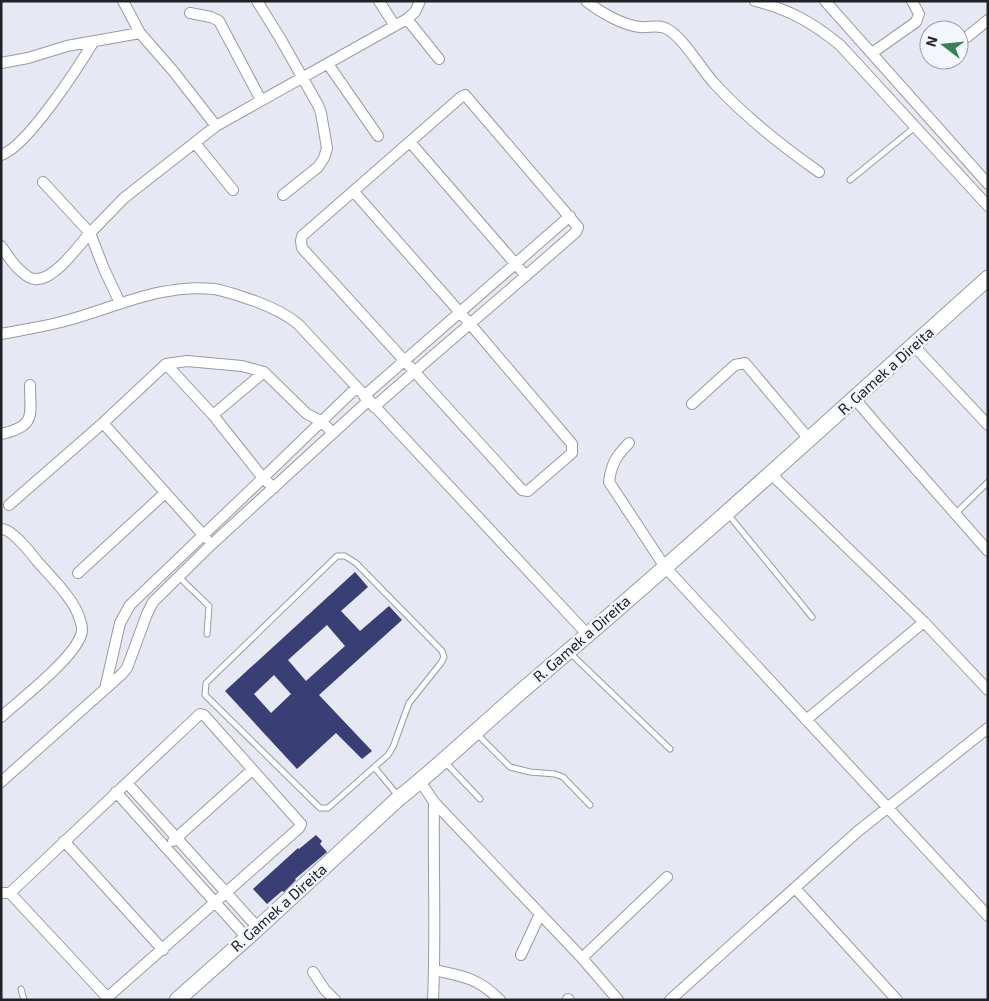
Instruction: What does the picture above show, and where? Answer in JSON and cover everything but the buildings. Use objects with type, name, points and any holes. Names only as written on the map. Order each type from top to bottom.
[{"type":"main road","name":"R. Gamek a Direita","points":[[177,1000],[399,798],[771,474],[988,278]]},
{"type":"street","points":[[123,1],[140,33],[174,72],[216,126]]},
{"type":"street","points":[[257,1],[303,77],[321,113],[327,148],[318,168],[282,195]]},
{"type":"street","points":[[379,1],[395,26]]},
{"type":"street","points":[[1,246],[20,271],[36,280],[48,276],[61,266],[124,198],[216,126],[407,19],[415,12],[420,1]]},
{"type":"street","points":[[586,1],[609,17],[640,27],[666,28],[676,35],[714,83],[746,114],[777,142],[819,172]]},
{"type":"street","points":[[755,1],[798,15],[840,44],[988,206]]},
{"type":"street","points":[[825,1],[988,184]]},
{"type":"street","points":[[872,53],[916,22],[919,14],[912,1]]},
{"type":"street","points":[[190,13],[220,21],[261,100]]},
{"type":"street","points":[[407,19],[439,59]]},
{"type":"street","points":[[969,34],[988,20]]},
{"type":"street","points":[[1,63],[28,58],[67,46],[140,33]]},
{"type":"street","points":[[1,155],[10,152],[19,144],[48,109],[94,41]]},
{"type":"street","points":[[328,64],[378,136]]},
{"type":"street","points":[[354,192],[460,312],[471,325],[572,444],[572,453],[528,491],[522,490],[415,371],[302,248],[302,236],[461,97],[467,96],[578,227],[576,232],[471,325],[415,371],[369,401]]},
{"type":"street","points":[[410,142],[526,276]]},
{"type":"street","points":[[195,143],[233,190]]},
{"type":"street","points":[[43,182],[90,233],[120,303]]},
{"type":"street","points":[[1,782],[127,668],[150,607],[212,544],[369,401],[405,360],[570,216]]},
{"type":"street","points":[[1,334],[62,321],[141,296],[184,289],[214,290],[246,298],[275,309],[298,324],[588,635]]},
{"type":"street","points":[[914,345],[988,425]]},
{"type":"street","points":[[10,505],[103,423],[166,364],[174,362],[242,366],[264,372],[307,414],[321,421],[332,434]]},
{"type":"street","points":[[692,404],[734,365],[744,363],[809,439]]},
{"type":"street","points":[[166,364],[213,415],[263,478],[274,488]]},
{"type":"street","points":[[213,415],[264,372]]},
{"type":"street","points":[[1,434],[15,431],[25,425],[30,418],[30,384]]},
{"type":"street","points":[[105,689],[120,623],[127,610],[203,534],[356,388]]},
{"type":"street","points":[[855,399],[988,551]]},
{"type":"street","points":[[307,414],[310,432],[320,445]]},
{"type":"street","points":[[103,423],[212,544]]},
{"type":"street","points":[[629,443],[616,456],[611,468],[609,482],[665,566],[988,916]]},
{"type":"street","points":[[771,474],[924,622],[988,690]]},
{"type":"street","points":[[78,573],[165,493]]},
{"type":"street","points":[[1,529],[8,531],[30,552],[70,600],[80,618],[82,628],[81,636],[66,656],[1,717]]},
{"type":"street","points":[[806,720],[924,622]]},
{"type":"street","points":[[200,714],[204,715],[252,770],[299,822],[300,826],[163,950],[110,995],[105,995],[6,893],[200,714]]},
{"type":"street","points":[[670,1000],[857,832],[988,728]]},
{"type":"street","points":[[166,847],[252,770]]},
{"type":"street","points":[[420,781],[434,802],[582,958],[618,1000]]},
{"type":"street","points":[[127,783],[227,892],[252,933]]},
{"type":"street","points":[[116,792],[215,903],[252,933]]},
{"type":"street","points":[[433,1000],[434,802]]},
{"type":"street","points":[[64,841],[163,950]]},
{"type":"street","points":[[582,958],[667,877]]},
{"type":"street","points":[[795,888],[897,1000]]},
{"type":"street","points":[[520,956],[540,914]]},
{"type":"street","points":[[434,970],[471,978],[500,1000]]},
{"type":"street","points":[[314,972],[325,990],[335,1000]]},
{"type":"lane","points":[[850,180],[915,127]]},
{"type":"lane","points":[[956,514],[988,482]]},
{"type":"lane","points":[[726,513],[812,618]]},
{"type":"lane","points":[[337,556],[345,556],[356,563],[442,651],[444,656],[441,663],[409,703],[393,747],[375,768],[328,808],[320,808],[205,695],[206,683],[337,556]]},
{"type":"lane","points":[[179,577],[209,606],[207,634]]},
{"type":"lane","points":[[569,651],[670,749]]},
{"type":"lane","points":[[474,732],[510,767],[563,777],[590,806]]},
{"type":"lane","points":[[443,760],[480,799]]},
{"type":"lane","points":[[375,768],[399,798]]},
{"type":"lane","points":[[21,989],[24,1000]]}]
